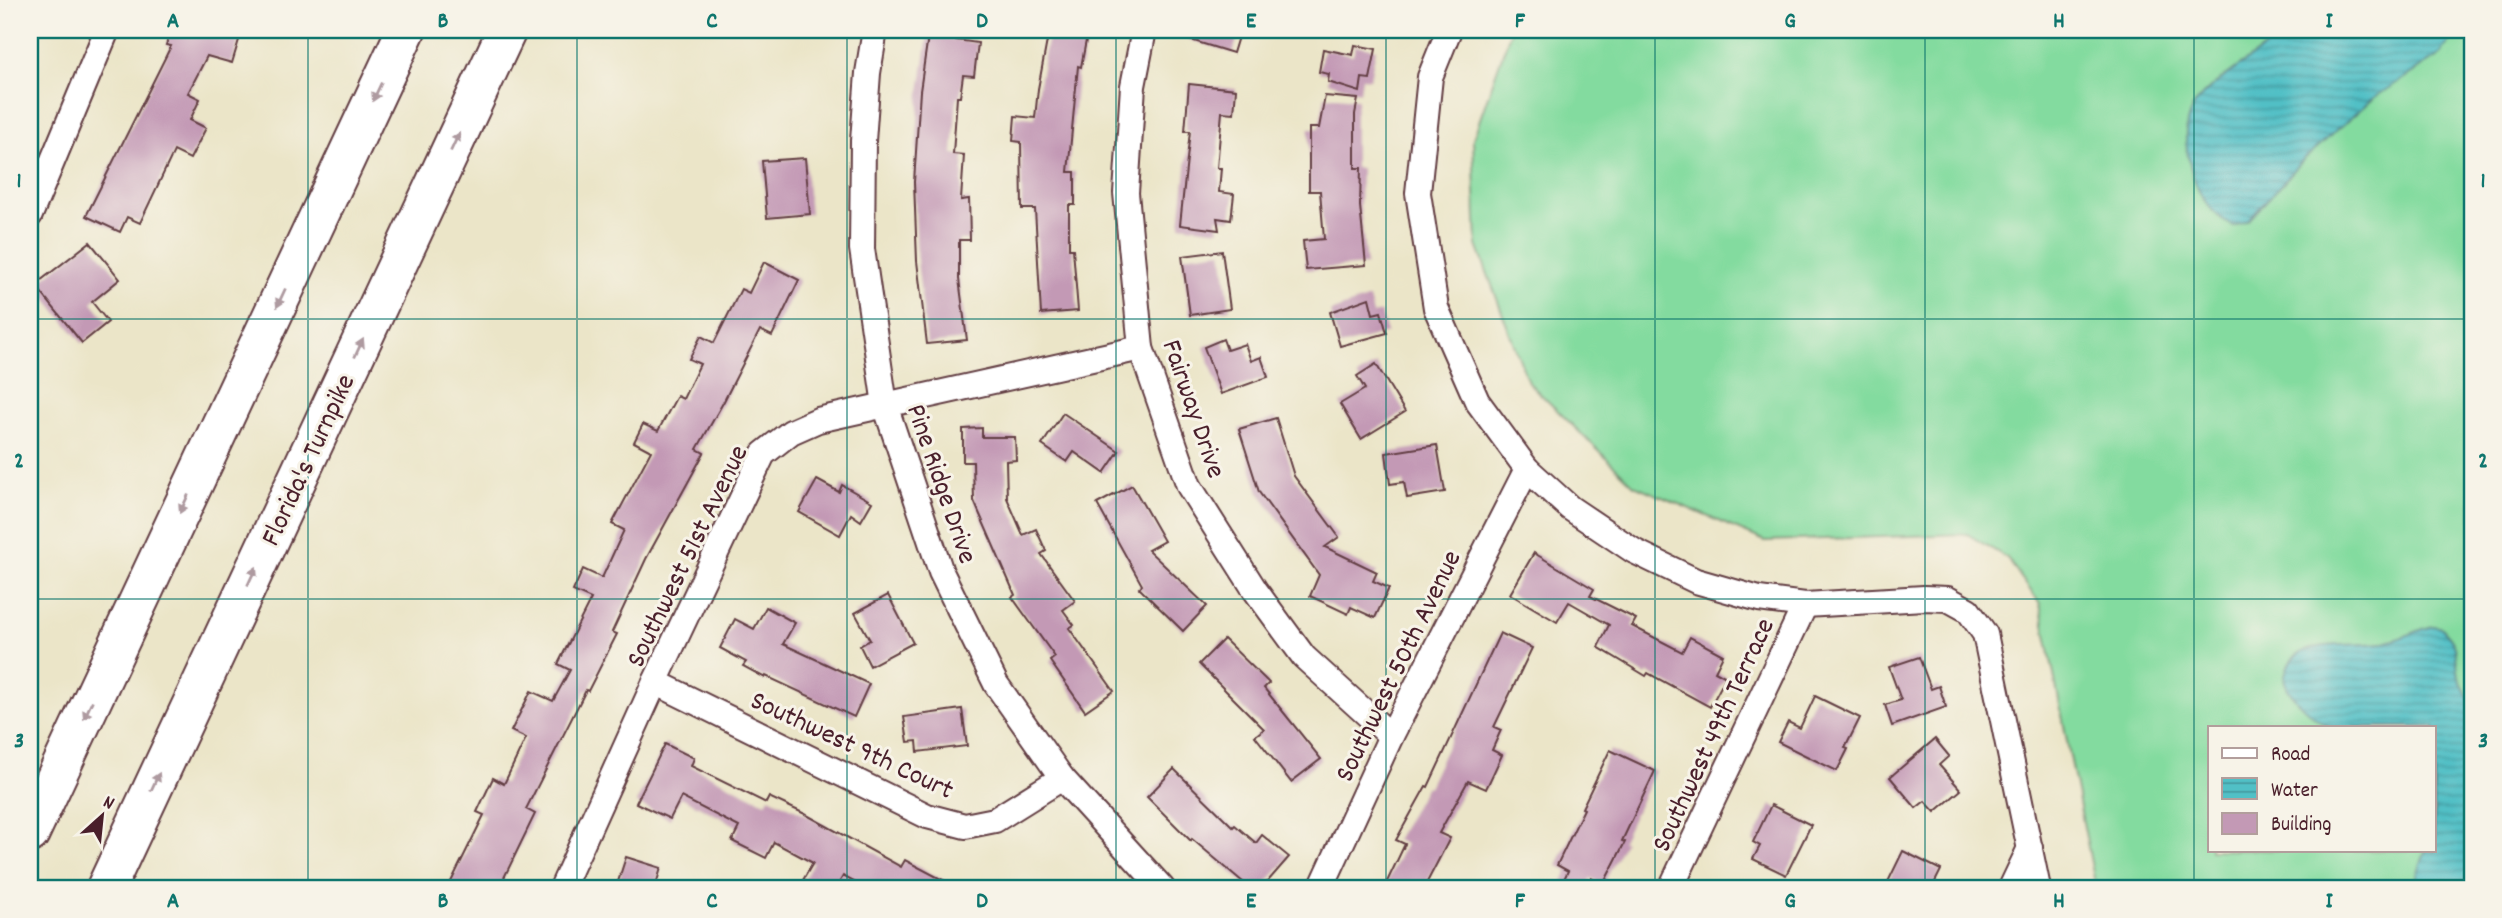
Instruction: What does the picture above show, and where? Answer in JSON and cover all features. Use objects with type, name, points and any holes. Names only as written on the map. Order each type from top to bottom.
[{"type":"highway","points":[[30,833],[406,30]]},
{"type":"highway","name":"Florida's Turnpike","points":[[106,888],[507,30]]},
{"type":"street","points":[[30,215],[107,30]]},
{"type":"street","name":"Pine Ridge Drive","points":[[875,30],[868,73],[863,141],[862,249],[886,405],[941,572],[996,684],[1062,778],[1162,888]]},
{"type":"street","name":"Fairway Drive","points":[[1143,30],[1133,86],[1126,193],[1141,348],[1189,486],[1255,590],[1304,657],[1391,736]]},
{"type":"street","points":[[1449,30],[1430,77],[1418,193],[1436,308],[1477,401],[1527,469],[1570,508],[1634,551],[1696,581],[1759,599],[1805,605],[1924,598],[1948,599],[1968,610],[1985,634],[2038,888]]},
{"type":"street","name":"Southwest 51st Avenue","points":[[562,888],[655,682],[763,454],[791,432],[818,420],[1141,348]]},
{"type":"street","name":"Southwest 50th Avenue","points":[[1321,888],[1391,736],[1527,469]]},
{"type":"street","name":"Southwest 49th Terrace","points":[[1671,888],[1805,605]]},
{"type":"street","name":"Southwest 9th Court","points":[[655,682],[927,816],[965,826],[995,820],[1062,778]]},
{"type":"street","points":[[2011,888],[2030,848]]},
{"type":"green space","points":[[1511,30],[2472,30],[2472,888],[2096,888],[2040,604],[2007,558],[1967,534],[1765,541],[1634,485],[1528,382],[1477,245],[1473,139]]},
{"type":"water","points":[[2290,30],[2453,30],[2451,40],[2441,54],[2372,99],[2302,161],[2248,221],[2233,226],[2213,211],[2198,190],[2187,153],[2187,122],[2191,110],[2209,89]]},
{"type":"water","points":[[2433,626],[2442,628],[2455,647],[2459,678],[2472,706],[2472,888],[2416,888],[2417,875],[2425,852],[2436,852],[2436,726],[2328,726],[2298,702],[2284,679],[2292,660],[2302,652],[2330,645],[2387,642]]},
{"type":"building","points":[[171,30],[242,30],[232,63],[207,56],[188,93],[200,99],[190,120],[206,128],[190,159],[174,151],[140,223],[127,217],[120,232],[86,216],[171,46],[166,45]]},
{"type":"building","points":[[1049,30],[1088,30],[1081,67],[1078,66],[1068,172],[1075,172],[1075,205],[1069,205],[1069,249],[1073,249],[1078,311],[1041,314],[1035,209],[1022,209],[1021,142],[1013,141],[1015,116],[1035,118]]},
{"type":"building","points":[[1171,30],[1240,30],[1233,53],[1171,34]]},
{"type":"building","points":[[928,36],[978,43],[974,76],[963,75],[960,97],[957,97],[953,154],[964,155],[961,200],[969,199],[970,240],[959,240],[959,279],[967,340],[927,344],[917,261],[914,182],[920,91]]},
{"type":"building","points":[[1355,45],[1376,49],[1370,79],[1362,78],[1360,92],[1328,82],[1329,74],[1319,72],[1323,49],[1353,55]]},
{"type":"building","points":[[1189,84],[1236,89],[1234,113],[1222,112],[1217,168],[1221,168],[1219,192],[1234,194],[1231,220],[1217,218],[1219,230],[1180,225],[1190,131],[1185,131]]},
{"type":"building","points":[[1325,96],[1358,99],[1355,114],[1355,168],[1361,168],[1360,206],[1366,265],[1306,270],[1303,241],[1324,239],[1320,191],[1309,191],[1309,128],[1319,128]]},
{"type":"building","points":[[805,158],[810,214],[767,218],[762,161]]},
{"type":"building","points":[[90,242],[120,279],[92,302],[108,322],[82,343],[35,285]]},
{"type":"building","points":[[1222,251],[1230,309],[1190,315],[1182,256]]},
{"type":"building","points":[[764,262],[799,280],[772,336],[760,330],[697,449],[704,453],[646,559],[612,632],[617,634],[526,809],[535,814],[499,888],[448,888],[484,815],[477,812],[493,778],[504,784],[526,738],[511,731],[531,691],[553,701],[570,670],[558,664],[591,599],[573,591],[583,569],[602,578],[624,530],[612,524],[651,451],[634,442],[643,424],[658,431],[677,396],[683,399],[700,364],[689,359],[701,336],[714,343],[741,289],[749,293]]},
{"type":"building","points":[[1369,298],[1373,314],[1381,312],[1387,333],[1340,346],[1330,312]]},
{"type":"building","points":[[1223,339],[1227,350],[1245,344],[1251,361],[1261,357],[1268,377],[1221,394],[1204,347]]},
{"type":"building","points":[[1376,364],[1405,412],[1361,439],[1340,404],[1365,389],[1357,376]]},
{"type":"building","points":[[1063,413],[1119,451],[1104,473],[1074,452],[1067,462],[1042,445]]},
{"type":"building","points":[[1276,418],[1294,476],[1339,537],[1325,547],[1377,572],[1373,581],[1389,588],[1375,618],[1351,607],[1348,614],[1310,596],[1319,575],[1259,492],[1239,429]]},
{"type":"building","points":[[982,428],[982,437],[1015,437],[1016,460],[1006,461],[1007,498],[1023,535],[1036,529],[1046,551],[1041,554],[1075,601],[1063,610],[1074,625],[1069,628],[1114,691],[1085,711],[1050,661],[1055,657],[1012,597],[1015,595],[974,501],[973,462],[963,462],[963,429]]},
{"type":"building","points":[[1437,445],[1445,492],[1407,498],[1404,482],[1390,484],[1386,453]]},
{"type":"building","points":[[817,480],[839,492],[842,485],[872,502],[861,521],[851,514],[840,535],[799,512]]},
{"type":"building","points":[[1132,485],[1164,541],[1148,550],[1207,606],[1183,631],[1139,588],[1142,585],[1097,504]]},
{"type":"building","points":[[1534,553],[1594,589],[1590,596],[1636,619],[1632,626],[1682,652],[1690,637],[1723,655],[1715,671],[1726,677],[1710,707],[1648,673],[1646,676],[1598,647],[1609,625],[1569,602],[1557,622],[1510,594]]},
{"type":"building","points":[[888,595],[913,643],[870,666],[860,646],[870,640],[855,613]]},
{"type":"building","points":[[766,607],[795,623],[783,644],[869,684],[854,717],[766,676],[765,678],[743,666],[746,662],[720,648],[735,619],[754,629]]},
{"type":"building","points":[[1500,633],[1532,648],[1494,727],[1501,730],[1492,750],[1502,755],[1486,789],[1468,781],[1439,833],[1450,838],[1424,888],[1384,888],[1405,844],[1396,840],[1426,786],[1428,787]]},
{"type":"building","points":[[1224,639],[1269,683],[1264,688],[1321,759],[1291,782],[1255,736],[1264,729],[1199,664]]},
{"type":"building","points":[[1919,657],[1931,689],[1939,686],[1946,707],[1892,726],[1885,705],[1901,700],[1889,667]]},
{"type":"building","points":[[1815,696],[1860,718],[1837,771],[1778,742],[1788,722],[1800,728]]},
{"type":"building","points":[[962,709],[967,746],[918,752],[917,741],[908,742],[904,717]]},
{"type":"building","points":[[1935,739],[1949,756],[1939,765],[1961,790],[1935,812],[1925,801],[1916,808],[1890,777]]},
{"type":"building","points":[[665,744],[694,758],[691,766],[766,803],[769,797],[901,867],[905,860],[958,888],[865,888],[843,876],[836,888],[819,888],[803,880],[813,863],[774,842],[766,858],[732,841],[739,827],[681,797],[670,819],[636,803]]},
{"type":"building","points":[[1610,750],[1655,771],[1622,841],[1625,842],[1603,885],[1591,878],[1586,888],[1577,888],[1563,881],[1568,871],[1557,865]]},
{"type":"building","points":[[1174,769],[1233,827],[1235,825],[1256,843],[1262,835],[1289,857],[1262,888],[1250,888],[1192,839],[1191,841],[1147,797]]},
{"type":"building","points":[[1771,805],[1811,825],[1786,875],[1753,859],[1760,846],[1753,842]]},
{"type":"building","points":[[1903,851],[1941,870],[1932,888],[1885,888]]},
{"type":"building","points":[[626,857],[661,868],[655,888],[616,888]]}]
